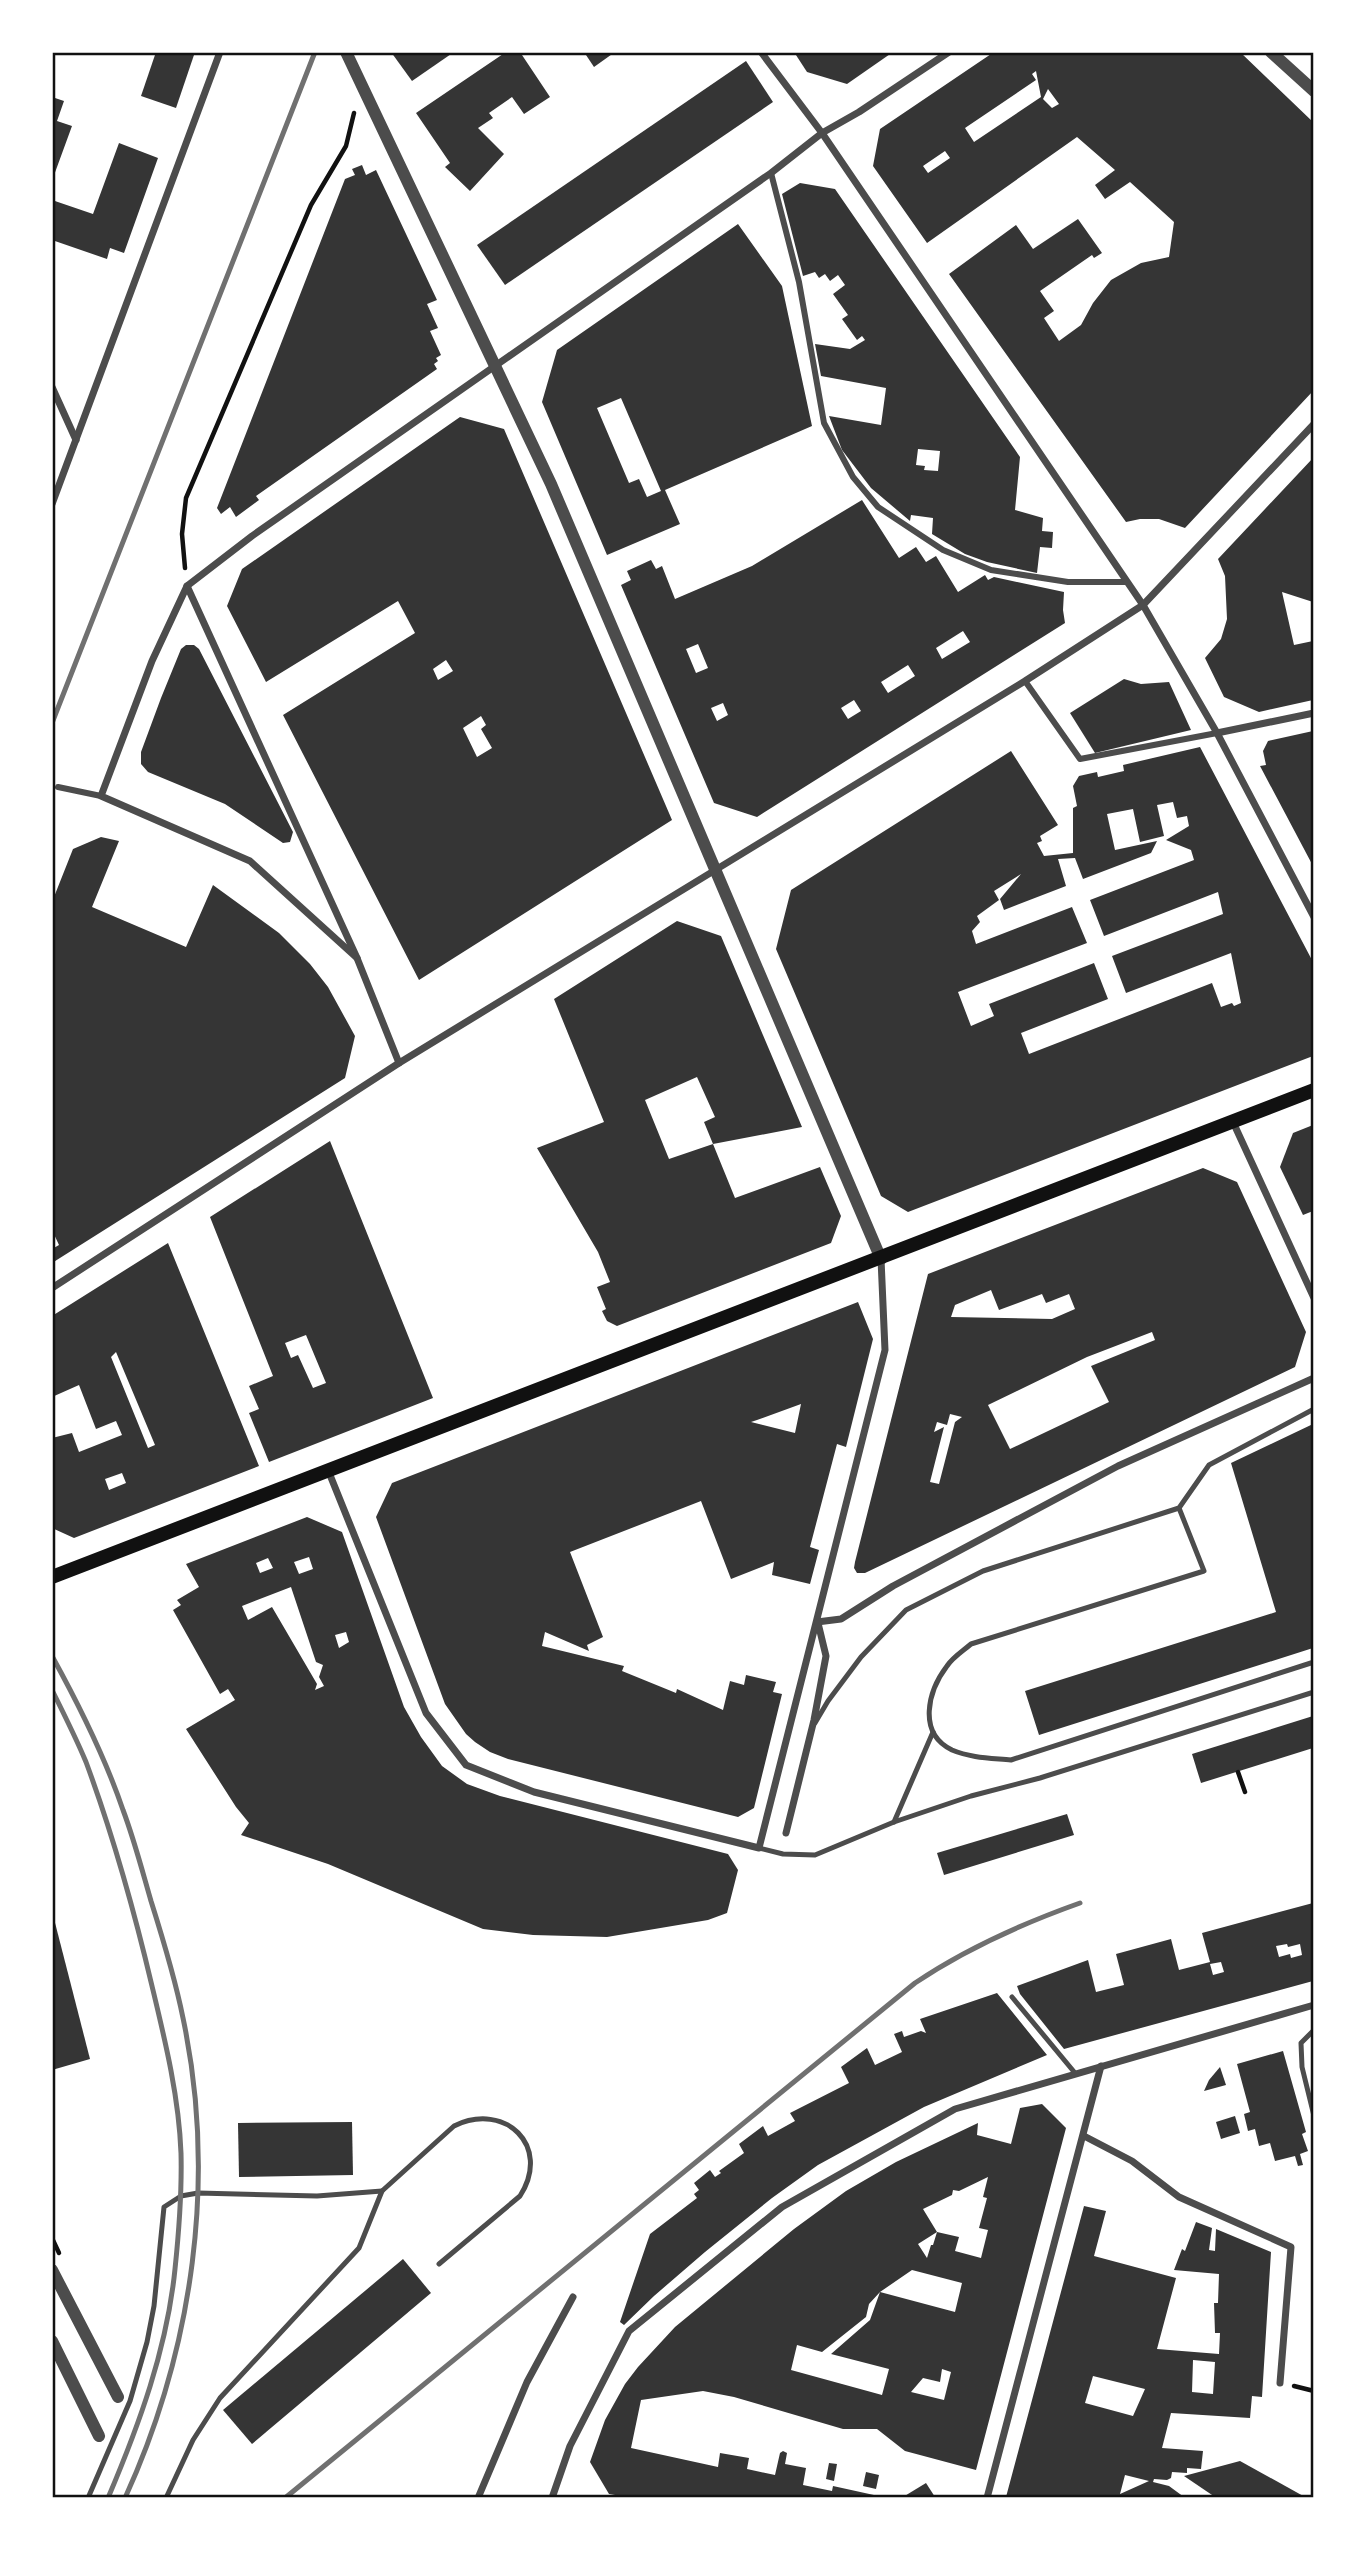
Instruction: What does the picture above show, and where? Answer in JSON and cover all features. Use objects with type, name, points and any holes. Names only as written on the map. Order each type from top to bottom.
[{"type":"main road","points":[[52,1577],[1314,1090]]},
{"type":"street","points":[[52,504],[220,52]]},
{"type":"street","points":[[327,1469],[426,1713],[466,1765],[534,1792],[759,1848],[885,1350],[881,1259],[551,484],[346,52]]},
{"type":"street","points":[[761,52],[822,133],[1143,605],[1217,733],[1314,917]]},
{"type":"street","points":[[102,796],[152,661],[187,586],[252,536],[771,173],[822,133],[859,112],[949,52]]},
{"type":"street","points":[[1271,52],[1314,91]]},
{"type":"street","points":[[771,173],[799,282],[824,423],[853,477],[878,507],[943,550],[991,570],[1068,582],[1126,582]]},
{"type":"street","points":[[52,387],[76,441]]},
{"type":"street","points":[[52,1288],[399,1063],[1024,681],[1143,605],[1314,425]]},
{"type":"street","points":[[187,586],[357,958],[399,1063]]},
{"type":"street","points":[[1024,681],[1080,760],[1314,713]]},
{"type":"street","points":[[58,787],[102,796],[250,861],[357,958]]},
{"type":"street","points":[[1233,1122],[1314,1298]]},
{"type":"street","points":[[817,1622],[841,1619],[893,1586],[1118,1466],[1314,1378]]},
{"type":"street","points":[[786,1833],[826,1656],[817,1622]]},
{"type":"street","points":[[552,2497],[570,2446],[629,2331],[782,2207],[955,2109],[1314,2005]]},
{"type":"street","points":[[987,2497],[1101,2066]]},
{"type":"street","points":[[1084,2136],[1132,2161],[1179,2197],[1291,2248],[1280,2383]]},
{"type":"street","points":[[52,2270],[118,2397]]},
{"type":"street","points":[[478,2497],[527,2382],[573,2297]]},
{"type":"street","points":[[52,2341],[99,2435]]},
{"type":"lane","points":[[811,1729],[861,1657],[906,1610],[984,1571],[1179,1508],[1209,1465],[1314,1409]]},
{"type":"lane","points":[[1179,1508],[1204,1571],[971,1644],[948,1663],[933,1688],[928,1713],[933,1732],[950,1749],[973,1757],[1011,1760],[1314,1662]]},
{"type":"lane","points":[[759,1848],[783,1854],[815,1855],[894,1822],[971,1796],[1040,1778],[1314,1692]]},
{"type":"lane","points":[[894,1822],[933,1732]]},
{"type":"lane","points":[[1012,1997],[1075,2073]]},
{"type":"lane","points":[[1314,2030],[1301,2043],[1302,2067],[1314,2116]]},
{"type":"lane","points":[[166,2497],[193,2440],[220,2398],[359,2248],[382,2191],[454,2126],[468,2119],[502,2121],[517,2130],[526,2142],[530,2155],[527,2185],[520,2196],[439,2264]]},
{"type":"lane","points":[[88,2497],[130,2401],[147,2342],[154,2306],[164,2207],[181,2196],[198,2193],[317,2196],[382,2191]]},
{"type":"path","points":[[187,586],[182,534],[186,499],[311,205],[346,146],[361,85]]},
{"type":"path","points":[[1238,1772],[1245,1792]]},
{"type":"building","points":[[156,52],[195,52],[176,108],[141,96]]},
{"type":"building","points":[[391,52],[454,52],[412,81]]},
{"type":"building","points":[[506,52],[520,52],[550,97],[524,114],[512,97],[489,113],[493,118],[478,128],[504,154],[470,191],[445,167],[450,163],[416,113]]},
{"type":"building","points":[[584,52],[615,52],[594,67]]},
{"type":"building","points":[[794,52],[893,52],[847,84],[807,72]]},
{"type":"building","points":[[994,52],[1240,52],[1313,122],[1313,391],[1185,528],[1159,519],[1126,522],[949,274],[1016,225],[1033,249],[1078,219],[1102,253],[1094,258],[1092,255],[1040,291],[1054,311],[1044,318],[1059,341],[1081,325],[1093,303],[1111,280],[1141,263],[1169,257],[1174,222],[1130,182],[1105,199],[1095,185],[1115,170],[1077,137],[927,243],[873,166],[880,129]],"holes":[[[1036,71],[1041,97],[974,142],[965,128],[1036,80],[1032,74]],[[1048,89],[1059,104],[1052,108],[1043,99]],[[945,151],[950,158],[928,173],[923,166]]]},
{"type":"building","points":[[746,61],[773,102],[505,285],[477,245]]},
{"type":"building","points":[[52,97],[64,101],[57,121],[72,126],[53,178]]},
{"type":"building","points":[[119,143],[158,158],[124,253],[110,248],[107,259],[52,240],[52,200],[93,214]]},
{"type":"building","points":[[362,165],[366,175],[376,170],[437,300],[427,304],[438,328],[430,331],[441,355],[436,358],[438,361],[434,364],[437,369],[256,496],[259,500],[236,517],[230,507],[221,514],[217,508],[345,179],[355,175],[352,169]]},
{"type":"building","points":[[800,183],[835,189],[1020,457],[1015,510],[1043,518],[1042,531],[1053,532],[1052,548],[1040,547],[1037,573],[987,562],[965,554],[932,534],[933,518],[911,515],[910,521],[871,488],[842,450],[829,416],[881,425],[886,388],[821,376],[815,344],[850,349],[865,340],[862,336],[857,340],[842,319],[848,315],[833,294],[845,285],[838,275],[830,281],[825,274],[819,278],[815,272],[803,276],[782,194]],"holes":[[[918,449],[940,451],[938,471],[924,470],[925,466],[916,465]]]},
{"type":"building","points":[[738,224],[782,286],[812,426],[665,490],[680,524],[607,555],[542,402],[557,350]],"holes":[[[621,398],[661,491],[647,497],[639,479],[629,483],[597,408]]]},
{"type":"building","points":[[460,417],[504,429],[672,820],[419,980],[283,715],[415,633],[398,601],[266,682],[227,606],[242,569]],"holes":[[[446,660],[453,671],[438,680],[433,669]],[[481,716],[486,725],[481,729],[492,748],[477,757],[463,728]]]},
{"type":"building","points":[[1313,458],[1313,602],[1282,592],[1294,645],[1313,641],[1313,700],[1259,712],[1224,697],[1205,658],[1221,639],[1227,619],[1225,576],[1218,559]]},
{"type":"building","points":[[862,500],[899,558],[916,547],[926,562],[936,556],[958,592],[985,575],[988,580],[994,577],[1064,592],[1065,623],[757,817],[714,803],[621,585],[631,580],[627,571],[651,560],[656,569],[662,566],[675,599],[752,566]],"holes":[[[963,631],[970,642],[942,659],[936,648]],[[698,644],[708,668],[696,673],[686,649]],[[908,665],[915,676],[888,693],[881,682]],[[854,700],[861,711],[848,719],[841,708]],[[723,703],[728,715],[717,721],[711,708]]]},
{"type":"building","points":[[186,645],[194,645],[199,649],[293,832],[290,842],[283,843],[225,804],[148,772],[141,764],[141,752],[161,698],[181,649]]},
{"type":"building","points":[[1124,679],[1141,684],[1169,682],[1191,730],[1095,753],[1070,713]]},
{"type":"building","points":[[1313,731],[1313,866],[1260,766],[1266,765],[1263,751],[1268,741]]},
{"type":"building","points":[[1200,747],[1313,962],[1313,1056],[908,1212],[881,1196],[776,949],[791,890],[1011,751],[1058,825],[1040,836],[1042,841],[1037,843],[1044,856],[1073,853],[1073,808],[1077,806],[1073,786],[1079,776],[1097,772],[1098,777],[1124,771],[1123,765]],"holes":[[[1173,802],[1177,818],[1187,816],[1189,826],[1166,840],[1191,850],[1194,860],[1090,900],[1104,936],[1218,892],[1223,914],[1112,956],[1126,993],[1231,953],[1241,1003],[1221,1007],[1212,983],[1029,1054],[1021,1033],[1108,999],[1094,963],[989,1004],[994,1016],[971,1026],[958,992],[1087,943],[1072,907],[976,944],[972,931],[980,922],[977,916],[999,900],[994,891],[1021,874],[1000,899],[1004,910],[1066,886],[1058,859],[1075,858],[1083,879],[1151,853],[1157,841],[1115,850],[1107,814],[1133,809],[1140,842],[1164,836],[1157,805]]]},
{"type":"building","points":[[101,837],[119,841],[92,907],[186,947],[213,885],[279,933],[310,964],[328,987],[355,1036],[345,1078],[52,1263],[52,1249],[59,1245],[52,1230],[52,902],[73,849]]},
{"type":"building","points":[[677,921],[721,936],[802,1127],[713,1144],[735,1198],[820,1167],[841,1216],[831,1243],[617,1326],[607,1321],[602,1311],[606,1309],[597,1287],[610,1282],[598,1252],[537,1148],[604,1122],[554,999]],"holes":[[[697,1077],[715,1117],[704,1122],[713,1144],[669,1159],[645,1100]]]},
{"type":"building","points":[[1313,1125],[1313,1211],[1303,1215],[1280,1167],[1293,1133]]},
{"type":"building","points":[[330,1141],[433,1398],[269,1462],[249,1413],[259,1409],[249,1386],[273,1376],[210,1217]],"holes":[[[306,1335],[326,1383],[313,1388],[298,1355],[291,1358],[285,1343]]]},
{"type":"building","points":[[1203,1168],[1237,1182],[1306,1332],[1295,1367],[865,1573],[857,1573],[855,1562],[928,1274]],"holes":[[[991,1290],[999,1310],[1042,1294],[1046,1303],[1069,1294],[1075,1309],[1052,1319],[951,1317],[955,1305]],[[1152,1332],[1155,1340],[1091,1366],[1109,1402],[1010,1449],[988,1405],[1087,1357]],[[950,1414],[962,1417],[955,1422],[939,1484],[930,1482],[944,1427],[934,1432],[937,1422],[947,1425]]]},
{"type":"building","points":[[168,1243],[259,1466],[74,1538],[52,1528],[52,1438],[72,1433],[79,1452],[122,1435],[116,1421],[96,1429],[79,1385],[52,1397],[52,1316]],"holes":[[[116,1352],[155,1445],[148,1448],[111,1357]],[[122,1473],[126,1483],[109,1490],[105,1479]]]},
{"type":"building","points":[[858,1302],[873,1339],[846,1447],[837,1444],[810,1547],[819,1550],[810,1584],[772,1575],[774,1562],[731,1579],[701,1501],[570,1552],[603,1637],[587,1645],[589,1651],[545,1632],[542,1646],[624,1666],[622,1671],[676,1693],[677,1689],[723,1710],[730,1681],[744,1685],[746,1675],[776,1682],[773,1692],[782,1694],[754,1808],[738,1817],[508,1759],[490,1752],[466,1734],[445,1704],[376,1517],[392,1483]],"holes":[[[801,1404],[795,1433],[751,1422]]]},
{"type":"building","points":[[1313,1424],[1313,1648],[1039,1735],[1025,1691],[1276,1612],[1231,1463]]},
{"type":"building","points":[[307,1517],[342,1532],[404,1707],[442,1766],[467,1784],[500,1796],[728,1854],[738,1870],[727,1913],[708,1920],[607,1937],[533,1935],[483,1929],[328,1864],[241,1835],[249,1823],[186,1729],[235,1700],[228,1689],[220,1694],[173,1610],[181,1605],[177,1600],[199,1587],[186,1564]],"holes":[[[309,1557],[313,1569],[299,1574],[294,1562]],[[268,1558],[273,1568],[260,1573],[256,1563]],[[291,1587],[316,1662],[323,1665],[319,1677],[324,1686],[315,1690],[317,1684],[272,1607],[248,1620],[242,1606]],[[346,1632],[349,1642],[339,1648],[335,1635]]]},
{"type":"building","points":[[1313,1716],[1313,1748],[1201,1783],[1192,1754]]},
{"type":"building","points":[[1067,1814],[1074,1835],[944,1875],[937,1853]]},
{"type":"building","points":[[1313,1903],[1313,1981],[1064,2049],[1020,1994],[1017,1986],[1088,1960],[1096,1992],[1124,1985],[1116,1954],[1171,1939],[1179,1970],[1210,1962],[1202,1933]],"holes":[[[1287,1944],[1288,1947],[1300,1944],[1302,1955],[1279,1957],[1276,1946]],[[1221,1962],[1224,1972],[1213,1975],[1210,1964]]]},
{"type":"building","points":[[52,1911],[90,2059],[52,2070]]},
{"type":"building","points":[[997,1993],[1047,2055],[924,2107],[818,2165],[705,2252],[624,2325],[620,2322],[650,2234],[697,2198],[694,2194],[699,2190],[694,2183],[710,2170],[715,2177],[721,2173],[719,2171],[744,2153],[739,2144],[763,2126],[768,2136],[795,2121],[790,2113],[849,2083],[841,2067],[867,2048],[875,2065],[902,2052],[894,2034],[902,2031],[904,2037],[921,2031],[926,2033],[920,2019]]},
{"type":"building","points":[[1283,2051],[1306,2132],[1302,2134],[1308,2151],[1300,2154],[1303,2165],[1298,2166],[1295,2156],[1275,2161],[1270,2143],[1259,2146],[1255,2129],[1248,2131],[1244,2114],[1250,2112],[1237,2064]]},
{"type":"building","points":[[1220,2067],[1226,2085],[1204,2091],[1209,2080]]},
{"type":"building","points":[[1042,2104],[1066,2128],[976,2470],[905,2451],[877,2429],[843,2429],[734,2397],[703,2391],[641,2400],[631,2448],[718,2467],[720,2453],[749,2458],[747,2469],[775,2475],[780,2453],[783,2451],[787,2453],[785,2464],[806,2468],[803,2485],[832,2491],[833,2486],[883,2497],[627,2497],[609,2494],[590,2462],[605,2420],[625,2384],[675,2327],[794,2229],[846,2191],[896,2162],[978,2123],[977,2135],[1011,2144],[1020,2108]],"holes":[[[988,2177],[983,2197],[987,2198],[979,2228],[988,2230],[981,2258],[955,2251],[959,2237],[937,2232],[923,2209],[952,2195],[953,2190],[959,2191]],[[937,2232],[927,2258],[918,2244]],[[912,2270],[962,2283],[955,2312],[880,2292]],[[880,2292],[870,2320],[831,2354],[889,2369],[882,2395],[791,2370],[797,2345],[822,2352],[866,2317],[869,2304]],[[942,2369],[951,2372],[944,2400],[911,2392],[923,2378],[940,2382]]]},
{"type":"building","points":[[1235,2116],[1240,2133],[1221,2139],[1216,2122]]},
{"type":"building","points":[[352,2122],[353,2175],[239,2177],[238,2123]]},
{"type":"building","points":[[1084,2206],[1106,2211],[1094,2256],[1176,2278],[1157,2349],[1219,2354],[1220,2333],[1215,2333],[1214,2303],[1218,2303],[1219,2274],[1174,2270],[1196,2222],[1212,2228],[1209,2250],[1215,2251],[1216,2229],[1271,2252],[1262,2397],[1252,2396],[1250,2418],[1171,2413],[1162,2448],[1203,2451],[1201,2469],[1187,2468],[1187,2473],[1172,2472],[1171,2478],[1154,2479],[1153,2482],[1169,2486],[1184,2497],[1006,2497]],"holes":[[[1193,2360],[1215,2362],[1213,2394],[1192,2392]],[[1093,2376],[1145,2389],[1133,2416],[1085,2403]],[[1125,2475],[1149,2481],[1120,2494]]]},
{"type":"building","points":[[403,2259],[431,2293],[252,2444],[223,2410]]},
{"type":"building","points":[[1240,2461],[1305,2497],[1215,2497],[1184,2476]]},
{"type":"building","points":[[829,2463],[837,2464],[834,2481],[826,2479]]},
{"type":"building","points":[[866,2472],[879,2475],[876,2489],[863,2486]]},
{"type":"building","points":[[926,2483],[935,2497],[903,2497]]},
{"type":"railway","points":[[52,723],[315,52]]},
{"type":"railway","points":[[52,1656],[100,1751],[131,1832],[176,1988],[193,2079],[198,2140],[198,2201],[192,2262],[168,2383],[125,2498]]},
{"type":"railway","points":[[52,1690],[86,1762],[122,1873],[166,2048],[180,2132],[179,2226],[166,2328],[141,2415],[108,2498]]},
{"type":"railway","points":[[285,2498],[915,1983],[995,1938],[1080,1903]]}]
